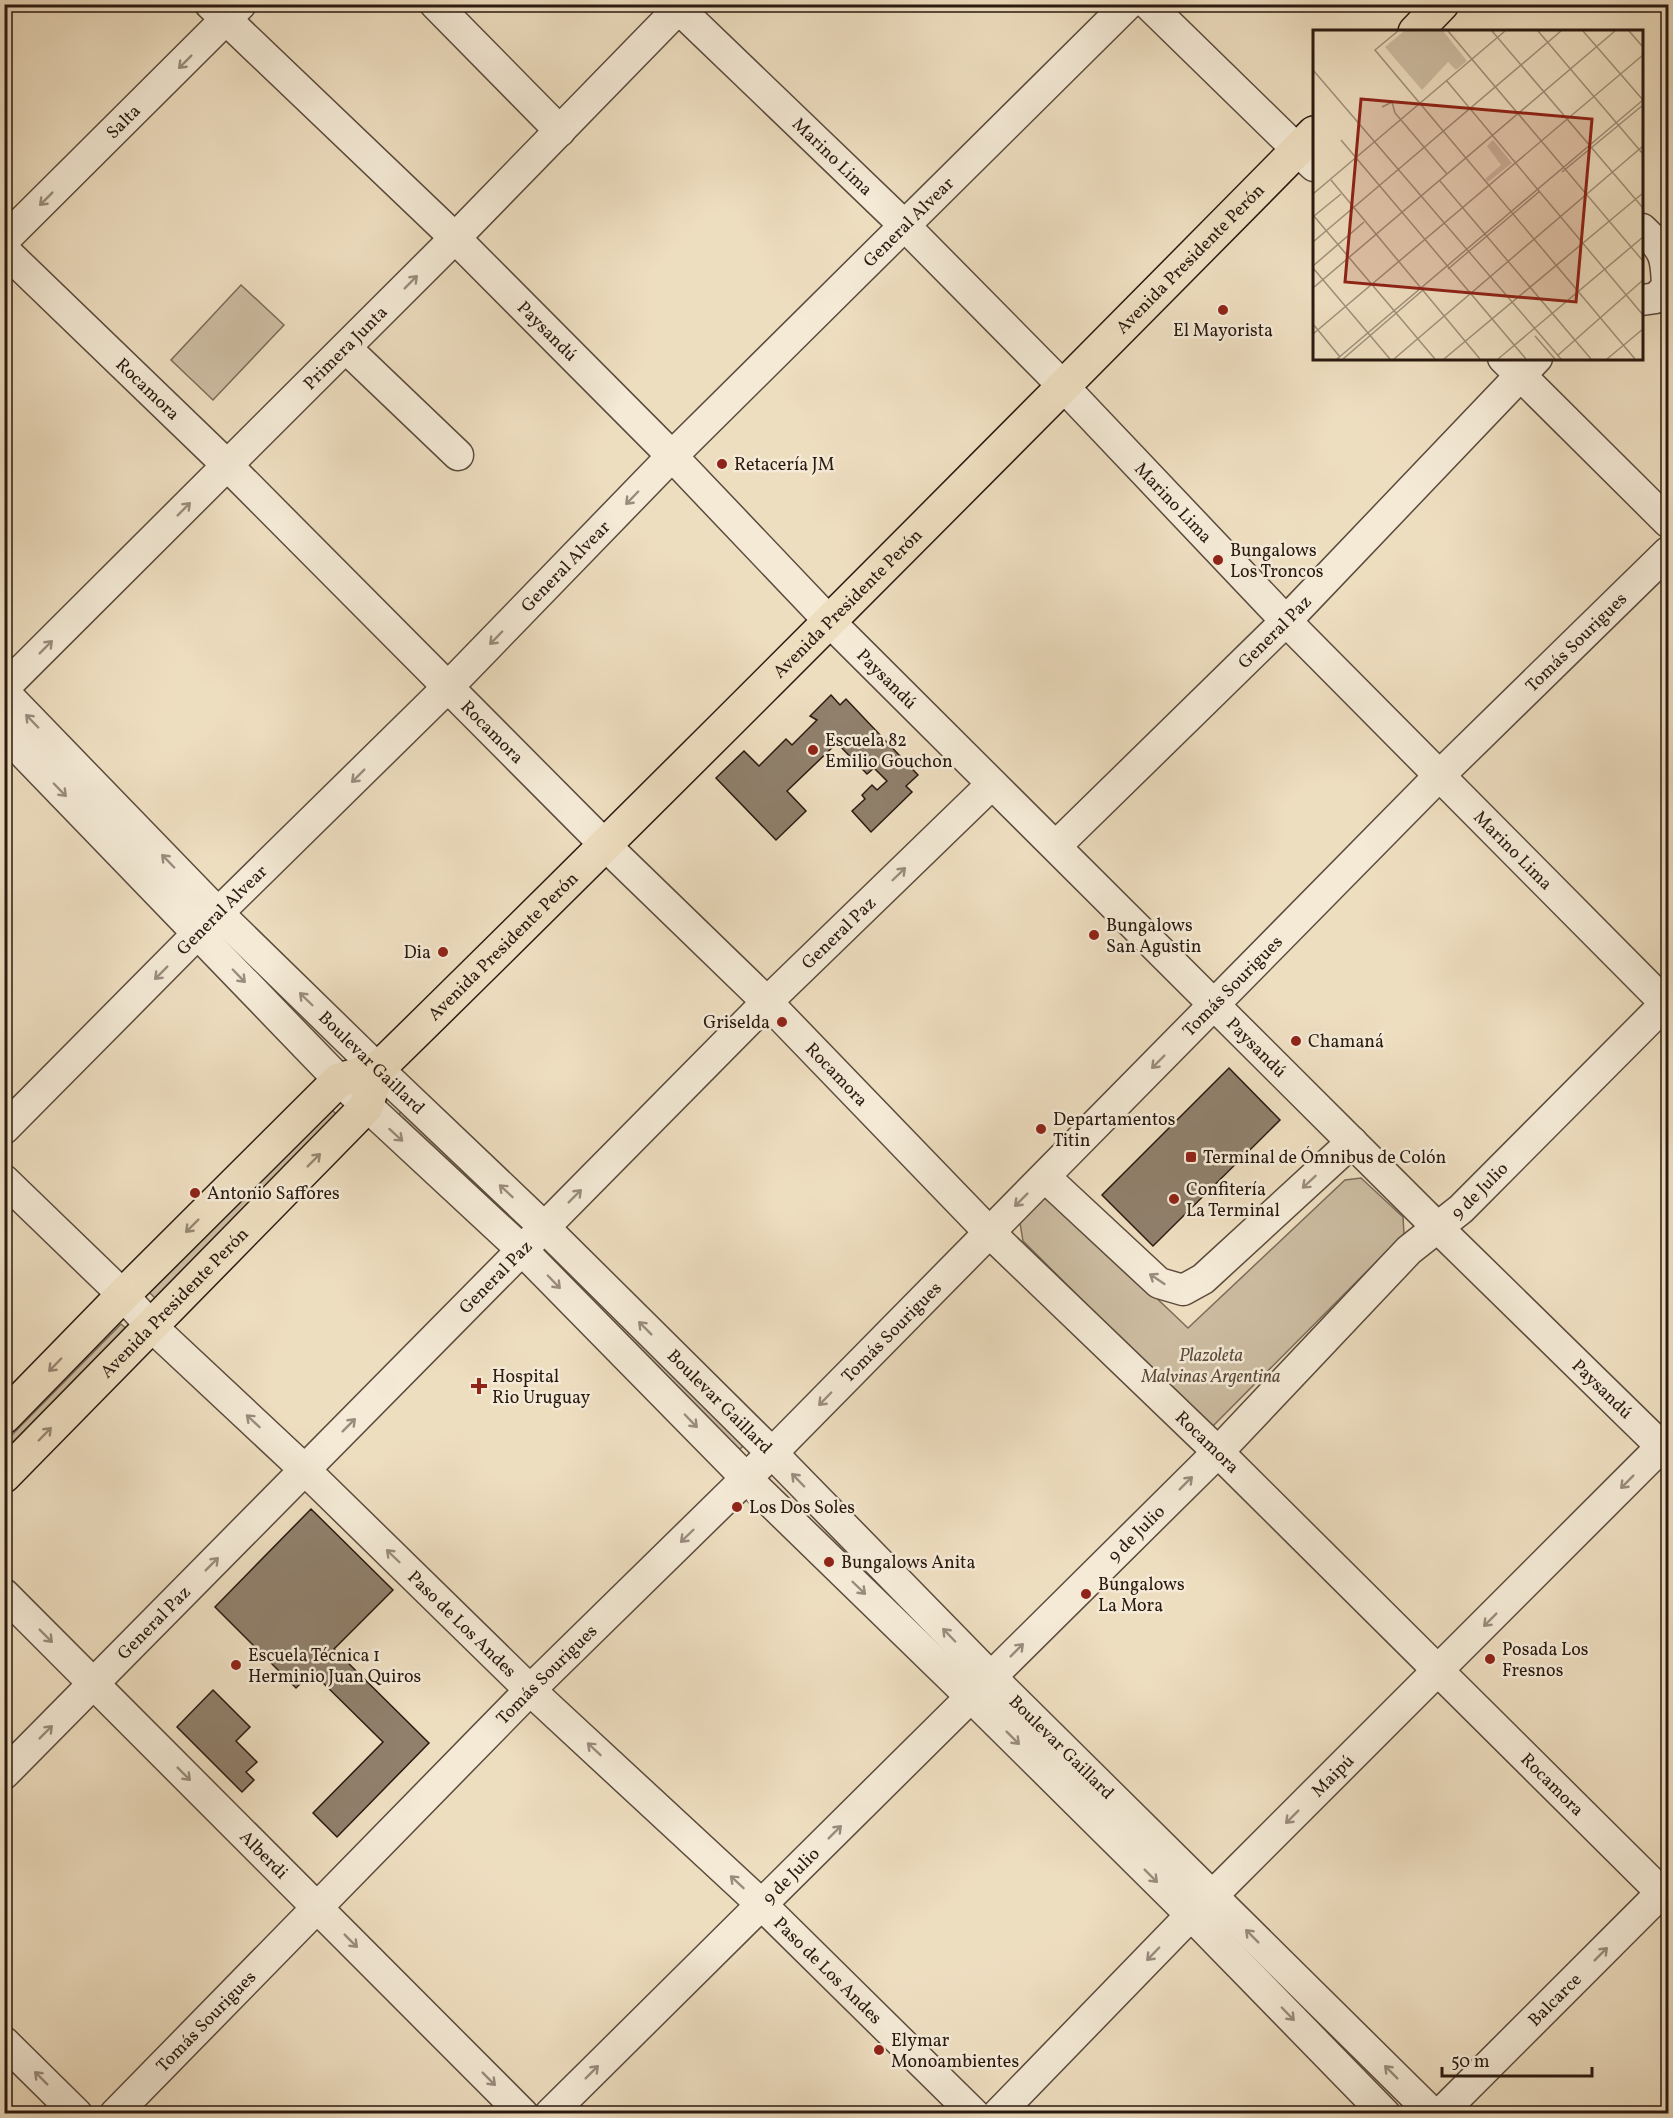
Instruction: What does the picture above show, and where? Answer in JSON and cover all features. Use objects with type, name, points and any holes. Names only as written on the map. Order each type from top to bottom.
[{"type":"main road","points":[[1417,30],[1442,4]]},
{"type":"main road","name":"Avenida Presidente Perón","points":[[4,1476],[366,1107],[378,1069],[606,846],[1064,387],[1309,150]]},
{"type":"main road","name":"Avenida Presidente Perón","points":[[4,1417],[339,1080],[378,1069]]},
{"type":"street","points":[[435,4],[560,131]]},
{"type":"street","name":"General Alvear","points":[[4,1129],[449,686],[672,456],[1128,4]]},
{"type":"street","points":[[1148,4],[1309,150]]},
{"type":"street","name":"Primera Junta","points":[[4,690],[455,238],[678,6]]},
{"type":"street","name":"Marino Lima","points":[[678,6],[904,225],[1064,387],[1286,621],[1668,1003]]},
{"type":"street","name":"Paysandú","points":[[226,10],[672,456],[829,621],[992,784],[1437,1227],[1666,1447]]},
{"type":"street","name":"Salta","points":[[4,240],[226,10]]},
{"type":"street","points":[[1643,231],[1666,259],[1667,287],[1656,298],[1643,300]]},
{"type":"street","name":"Rocamora","points":[[4,250],[228,466],[606,846],[767,1002],[989,1232],[1218,1452],[1666,1893]]},
{"type":"street","points":[[346,348],[458,455]]},
{"type":"street","points":[[1520,365],[1668,522]]},
{"type":"street","name":"General Paz","points":[[1056,846],[1286,621],[1520,365]]},
{"type":"street","name":"Tomás Sourigues","points":[[115,2114],[530,1690],[772,1454],[1440,775],[1668,552]]},
{"type":"street","name":"Boulevar Gaillard","points":[[4,690],[209,924],[339,1080],[366,1107],[522,1250],[746,1478],[981,1687],[1201,1906],[1433,2114]]},
{"type":"street","name":"Boulevar Gaillard","points":[[4,733],[209,924],[378,1069],[544,1227],[772,1454],[981,1687]]},
{"type":"street","name":"General Paz","points":[[4,1774],[767,1002],[992,784]]},
{"type":"street","name":"9 de Julio","points":[[550,2114],[1218,1452],[1409,1250],[1461,1209],[1668,1003]]},
{"type":"street","points":[[1045,1177],[1159,1283],[1183,1290],[1203,1279],[1352,1142]]},
{"type":"street","name":"Paso de Los Andes","points":[[4,1180],[123,1295],[150,1325],[305,1470],[530,1690],[762,1904],[974,2114]]},
{"type":"street","name":"Maipú","points":[[998,2114],[1201,1906],[1666,1447]]},
{"type":"street","name":"Alberdi","points":[[4,1594],[523,2114]]},
{"type":"street","name":"Balcarce","points":[[1440,2114],[1666,1893]]},
{"type":"street","name":"Boulevar Gaillard","points":[[1201,1906],[1385,2114]]},
{"type":"street","points":[[4,2042],[77,2114]]},
{"type":"green space","points":[[241,285],[284,325],[213,400],[171,360]]},
{"type":"green space","points":[[405,1108],[521,1218],[510,1230],[393,1120]]},
{"type":"green space","points":[[331,1109],[339,1117],[158,1301],[149,1292]]},
{"type":"green space","name":"Plazoleta Malvinas Argentina","points":[[1361,1178],[1403,1217],[1404,1234],[1211,1428],[1023,1241],[1020,1223],[1046,1193],[1188,1328],[1345,1180]]},
{"type":"green space","points":[[554,1254],[746,1443],[735,1454],[543,1266]]},
{"type":"green space","points":[[121,1324],[130,1332],[5,1459],[5,1442]]},
{"type":"building","points":[[831,695],[840,705],[846,699],[918,775],[906,786],[912,792],[871,832],[852,811],[865,799],[862,795],[872,785],[877,790],[887,781],[874,768],[867,774],[837,743],[787,791],[806,811],[776,840],[716,778],[744,751],[759,766],[786,739],[792,745],[817,720],[810,716]]},
{"type":"building","name":"Terminal de Ómnibus de Colón","points":[[1229,1068],[1280,1120],[1153,1246],[1102,1195]]},
{"type":"building","points":[[311,1509],[393,1590],[334,1649],[429,1743],[337,1837],[313,1813],[383,1742],[312,1672],[296,1688],[215,1607]]},
{"type":"building","points":[[213,1690],[250,1727],[236,1741],[257,1762],[246,1772],[254,1780],[242,1792],[177,1727]]},
{"type":"place","name":"El Mayorista","points":[[1223,310]]},
{"type":"place","name":"Retacería JM","points":[[722,464]]},
{"type":"place","name":"Bungalows Los Troncos","points":[[1218,560]]},
{"type":"place","name":"Escuela 82 Emilio Gouchon","points":[[813,750]]},
{"type":"place","name":"Bungalows San Agustin","points":[[1094,935]]},
{"type":"place","name":"Dia","points":[[443,952]]},
{"type":"place","name":"Griselda","points":[[782,1022]]},
{"type":"place","name":"Chamaná","points":[[1296,1041]]},
{"type":"place","name":"Departamentos Titin","points":[[1041,1129]]},
{"type":"place","name":"Terminal de Ómnibus de Colón","points":[[1191,1157]]},
{"type":"place","name":"Antonio Saffores","points":[[195,1193]]},
{"type":"place","name":"Confitería La Terminal","points":[[1174,1199]]},
{"type":"place","name":"Hospital Rio Uruguay","points":[[479,1386]]},
{"type":"place","name":"Los Dos Soles","points":[[737,1507]]},
{"type":"place","name":"Bungalows Anita","points":[[829,1562]]},
{"type":"place","name":"Bungalows La Mora","points":[[1086,1594]]},
{"type":"place","name":"Posada Los Fresnos","points":[[1490,1659]]},
{"type":"place","name":"Escuela Técnica 1 Herminio Juan Quiros","points":[[236,1665]]},
{"type":"place","name":"Elymar Monoambientes","points":[[879,2050]]}]
